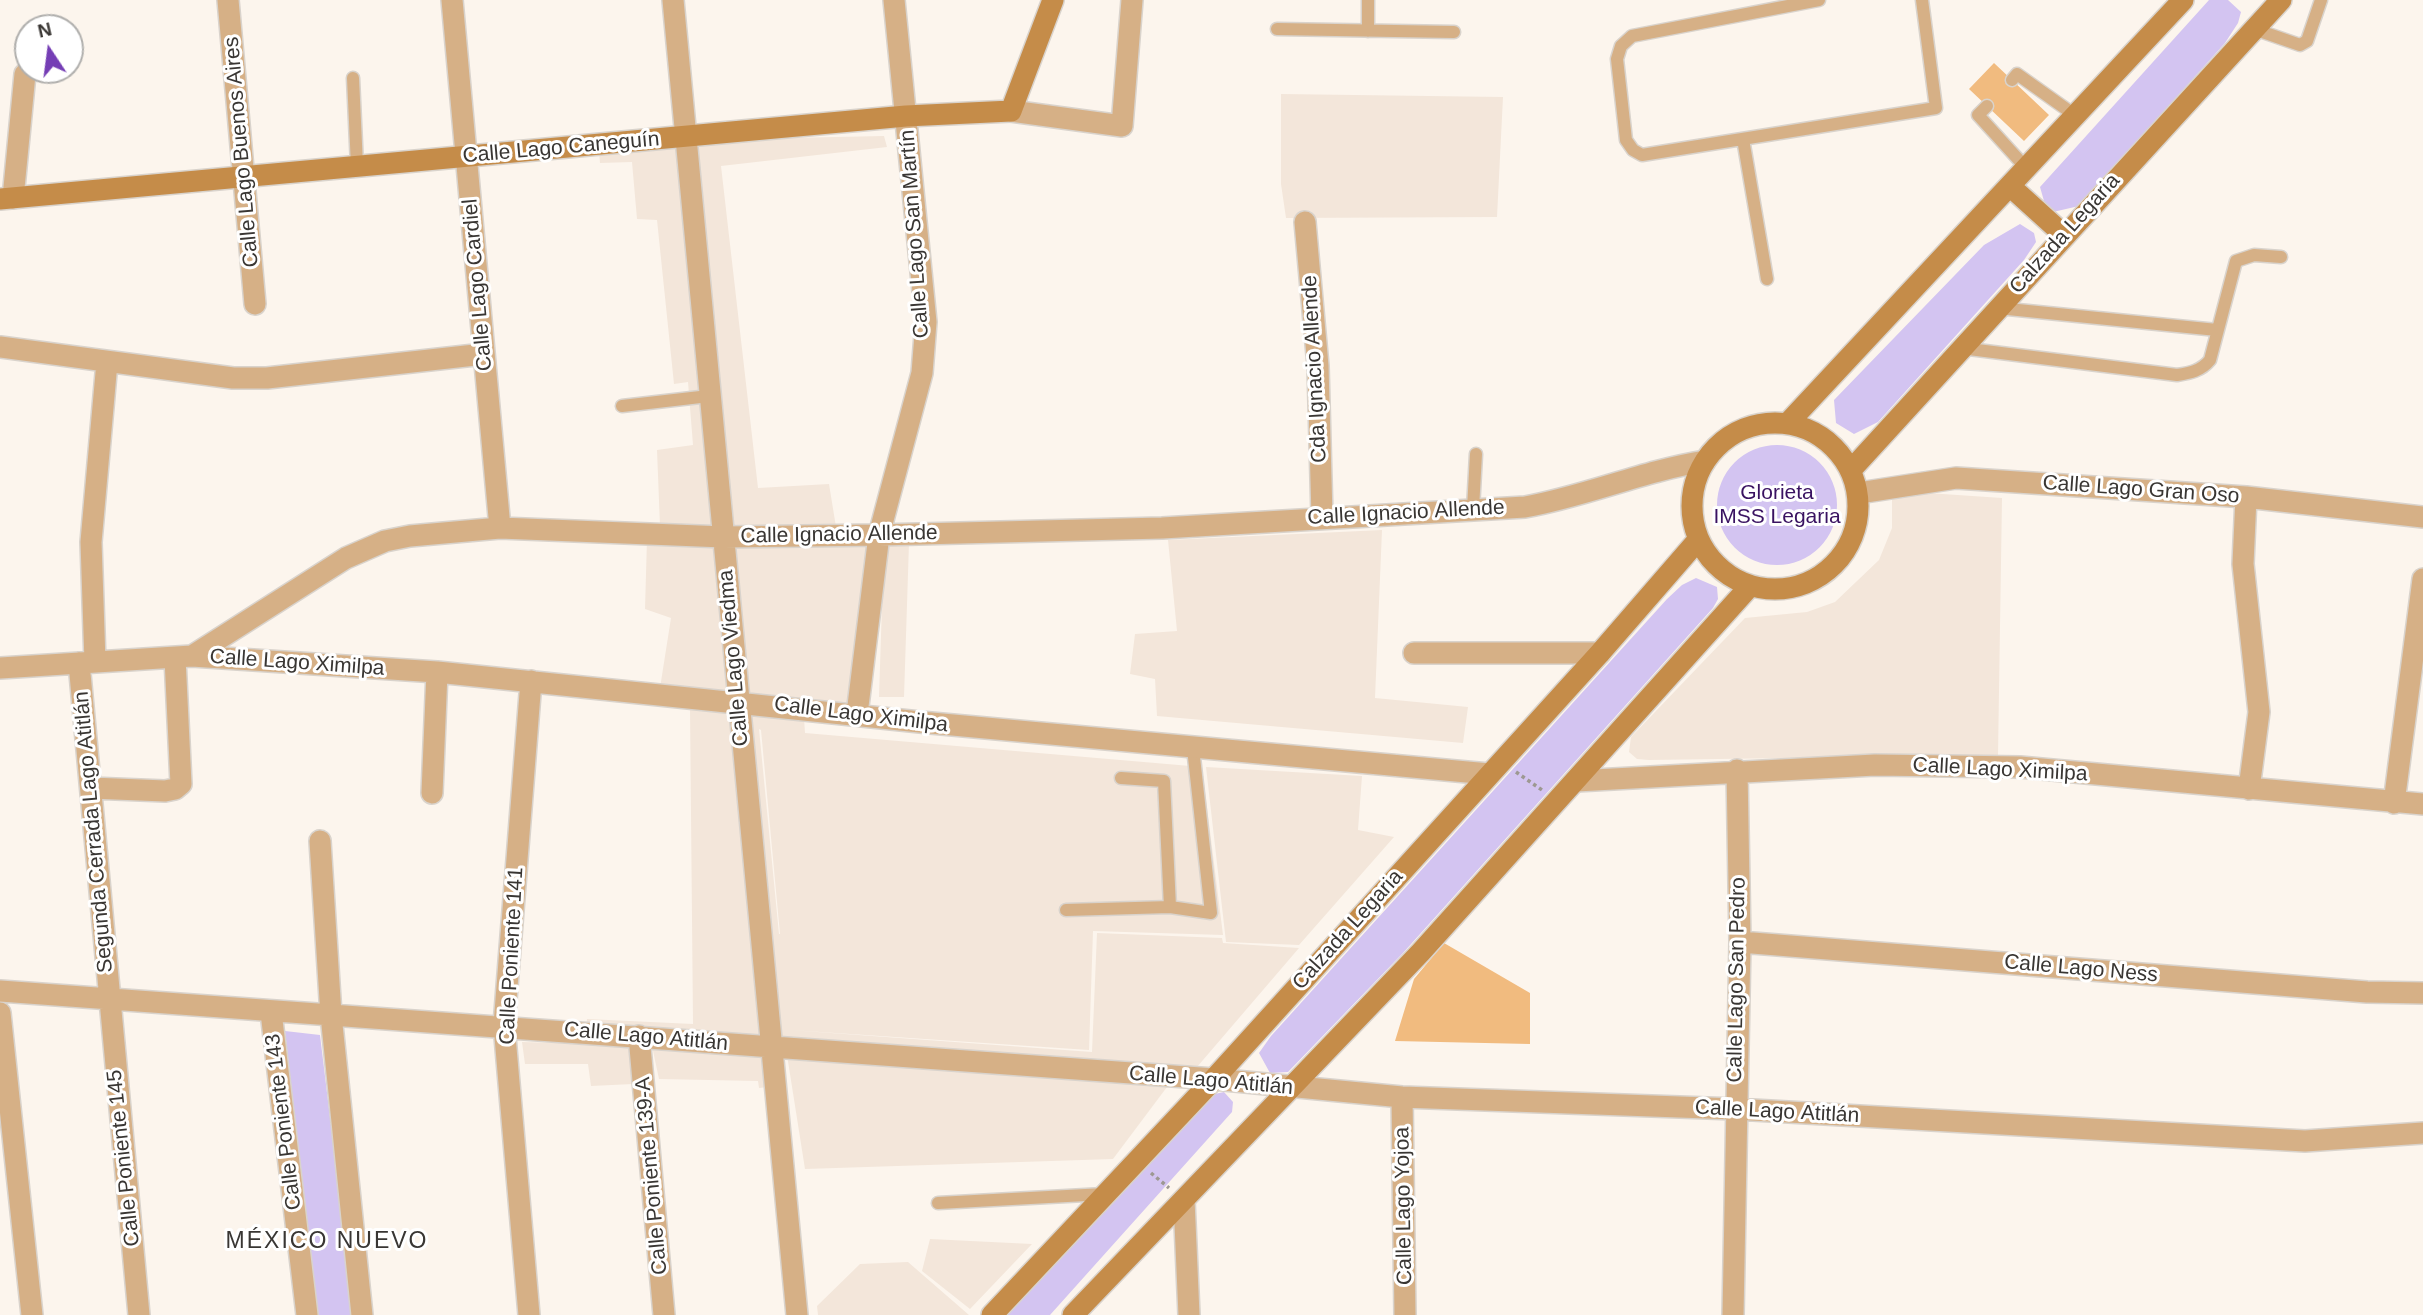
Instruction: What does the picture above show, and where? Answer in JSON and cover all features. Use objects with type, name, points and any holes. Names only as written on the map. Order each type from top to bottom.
[{"type":"main road","points":[[1011,111],[1053,0]]},
{"type":"main road","points":[[1788,423],[2183,0]]},
{"type":"main road","name":"Calzada Legaria","points":[[1851,470],[2063,235],[2281,0]]},
{"type":"main road","name":"Calle Lago Caneguín","points":[[7,198],[906,116],[1011,111]]},
{"type":"main road","points":[[2011,187],[2063,235]]},
{"type":"main road","points":[[1764,423],[1788,423],[1819,434],[1837,450],[1851,470],[1858,493],[1859,517],[1852,540],[1830,569],[1798,587],[1774,590],[1750,586],[1719,568],[1698,540],[1691,513],[1694,486],[1705,461],[1721,443],[1741,430],[1764,423]]},
{"type":"main road","name":"Calzada Legaria","points":[[992,1315],[1214,1079],[1600,653],[1698,540]]},
{"type":"main road","points":[[1073,1315],[1293,1088],[1558,801],[1750,586]]},
{"type":"street","name":"Calle Lago Buenos Aires","points":[[228,0],[255,304]]},
{"type":"street","name":"Calle Lago Cardiel","points":[[452,0],[500,528]]},
{"type":"street","name":"Calle Lago Viedma","points":[[673,0],[797,1315]]},
{"type":"street","name":"Calle Lago San Martín","points":[[857,714],[879,535],[922,373],[926,322],[894,0]]},
{"type":"street","name":"Calle Lago Caneguín","points":[[1011,111],[1116,128],[1122,126],[1132,0]]},
{"type":"street","points":[[7,198],[24,84]]},
{"type":"street","name":"Cda Ignacio Allende","points":[[1305,222],[1318,366],[1322,517]]},
{"type":"street","points":[[0,347],[233,378],[267,378],[484,354]]},
{"type":"street","name":"Segunda Cerrada Lago Atitlán","points":[[107,362],[91,542],[87,663],[91,788],[109,1001]]},
{"type":"street","name":"Calle Ignacio Allende","points":[[0,668],[183,657],[346,558],[368,548],[410,536],[500,528],[724,537],[1163,528],[1525,507],[1559,501],[1662,468],[1705,461]]},
{"type":"street","name":"Calle Lago Gran Oso","points":[[1858,493],[1956,478],[2246,497],[2423,517]]},
{"type":"street","points":[[2246,497],[2243,564],[2259,712],[2249,789]]},
{"type":"street","points":[[2394,803],[2423,579]]},
{"type":"street","points":[[1414,653],[1600,653]]},
{"type":"street","points":[[91,788],[165,791],[181,784],[183,657]]},
{"type":"street","name":"Calle Lago Ximilpa","points":[[183,657],[437,672],[1193,748],[1494,767]]},
{"type":"street","points":[[432,793],[437,672]]},
{"type":"street","name":"Calle Poniente 141","points":[[529,1315],[504,1025],[531,681]]},
{"type":"street","name":"Calle Lago Ximilpa","points":[[1576,781],[1737,770],[1875,765],[2020,767],[2423,804]]},
{"type":"street","name":"Calle Lago San Pedro","points":[[1733,1315],[1740,942],[1737,770]]},
{"type":"street","points":[[320,841],[331,1015],[362,1315]]},
{"type":"street","name":"Calle Lago Ness","points":[[1740,942],[2367,992],[2423,993]]},
{"type":"street","name":"Calle Lago Atitlán","points":[[0,991],[271,1012],[504,1025],[772,1048],[1214,1079],[1402,1097],[1735,1109],[2305,1140],[2423,1133]]},
{"type":"street","name":"Calle Poniente 145","points":[[109,1001],[139,1315]]},
{"type":"street","name":"Calle Poniente 143","points":[[271,1012],[307,1315]]},
{"type":"street","points":[[0,1013],[32,1315]]},
{"type":"street","name":"Calle Poniente 139-A","points":[[639,1036],[664,1315]]},
{"type":"street","name":"Calle Lago Yojoa","points":[[1402,1097],[1405,1315]]},
{"type":"street","points":[[1184,1200],[1189,1315]]},
{"type":"lane","points":[[1368,0],[1368,32]]},
{"type":"lane","points":[[1819,0],[1632,36],[1621,46],[1617,59],[1626,140],[1633,150],[1642,155],[1936,108],[1922,0]]},
{"type":"lane","points":[[2254,29],[2300,45],[2307,41],[2322,0]]},
{"type":"lane","points":[[1277,29],[1454,32]]},
{"type":"lane","points":[[2012,80],[2017,74],[2076,116]]},
{"type":"lane","points":[[353,78],[357,166]]},
{"type":"lane","points":[[1987,106],[1978,115],[2027,169]]},
{"type":"lane","points":[[1743,139],[1767,279]]},
{"type":"lane","points":[[1961,348],[2177,375],[2205,366],[2236,261],[2254,255],[2281,257]]},
{"type":"lane","points":[[1998,308],[2217,330]]},
{"type":"lane","points":[[622,406],[709,396]]},
{"type":"lane","points":[[1473,509],[1476,454]]},
{"type":"lane","points":[[1066,910],[1170,907],[1211,913],[1193,748]]},
{"type":"lane","points":[[1121,778],[1164,781],[1170,907]]},
{"type":"lane","points":[[938,1203],[1104,1195]]},
{"type":"path","points":[[1494,767],[1558,801]]},
{"type":"path","points":[[1136,1160],[1184,1200]]},
{"type":"shaded area","points":[[1281,94],[1503,97],[1497,217],[1286,218],[1281,184]]},
{"type":"shaded area","points":[[884,136],[887,147],[721,166],[758,488],[829,484],[836,527],[728,529],[694,145],[786,138]]},
{"type":"shaded area","points":[[677,146],[712,526],[660,526],[657,450],[693,445],[688,382],[674,384],[657,220],[637,219],[632,162],[600,163],[599,152]]},
{"type":"shaded area","points":[[1898,491],[2002,498],[1998,755],[1649,760],[1637,759],[1629,752],[1631,737],[1745,618],[1807,612],[1835,602],[1879,560],[1892,528],[1892,498]]},
{"type":"shaded area","points":[[1382,530],[1375,698],[1468,707],[1463,743],[1157,716],[1155,679],[1130,674],[1135,634],[1177,631],[1168,540]]},
{"type":"shaded area","points":[[647,539],[716,543],[730,691],[660,688],[671,618],[645,609]]},
{"type":"shaded area","points":[[731,543],[869,543],[855,706],[743,695]]},
{"type":"shaded area","points":[[884,543],[909,543],[904,697],[879,697]]},
{"type":"shaded area","points":[[690,708],[733,711],[762,1040],[586,1027],[587,1019],[693,1024]]},
{"type":"shaded area","points":[[742,714],[804,718],[805,733],[1202,767],[1223,935],[1093,931],[1089,1050],[790,1030],[1092,1052],[1097,933],[1222,938],[1223,943],[1299,948],[1191,1074],[775,1045]],"holes":[[[759,729],[761,730],[780,934]]]},
{"type":"shaded area","points":[[1206,767],[1362,776],[1358,830],[1394,837],[1299,945],[1226,942]]},
{"type":"shaded area","points":[[522,1042],[630,1045],[633,1084],[591,1086],[588,1064],[525,1064]]},
{"type":"shaded area","points":[[652,1046],[765,1054],[769,1087],[759,1088],[758,1081],[659,1079]]},
{"type":"shaded area","points":[[787,1055],[1170,1083],[1113,1159],[805,1169]]},
{"type":"shaded area","points":[[930,1239],[1032,1244],[970,1309],[922,1271]]},
{"type":"shaded area","points":[[908,1262],[969,1315],[818,1315],[817,1306],[860,1264]]},
{"type":"green space","points":[[2209,0],[2228,0],[2241,12],[2238,23],[2225,43],[2079,206],[2053,212],[2044,201],[2040,187]]},
{"type":"green space","points":[[2020,224],[2034,233],[2036,242],[2024,260],[1878,422],[1854,434],[1836,423],[1834,400],[1984,245]]},
{"type":"green space","name":"Glorieta IMSS Legaria","points":[[1777,445],[1800,450],[1819,463],[1832,482],[1837,505],[1832,528],[1819,547],[1800,560],[1777,565],[1754,560],[1735,547],[1722,528],[1717,505],[1722,482],[1735,463],[1754,450]]},
{"type":"green space","points":[[1696,578],[1717,587],[1718,599],[1713,608],[1403,953],[1288,1072],[1270,1073],[1259,1053],[1271,1036],[1667,599],[1682,585]]},
{"type":"green space","points":[[285,1031],[320,1035],[354,1315],[317,1315]]},
{"type":"green space","points":[[1224,1092],[1233,1102],[1232,1112],[1050,1315],[1004,1315],[1210,1095]]},
{"type":"building","points":[[1994,63],[2049,115],[2024,141],[1969,89]]},
{"type":"building","points":[[1444,943],[1530,993],[1530,1044],[1395,1041],[1414,979]]},
{"type":"district","name":"MÉXICO NUEVO","points":[[327,1242]]}]
